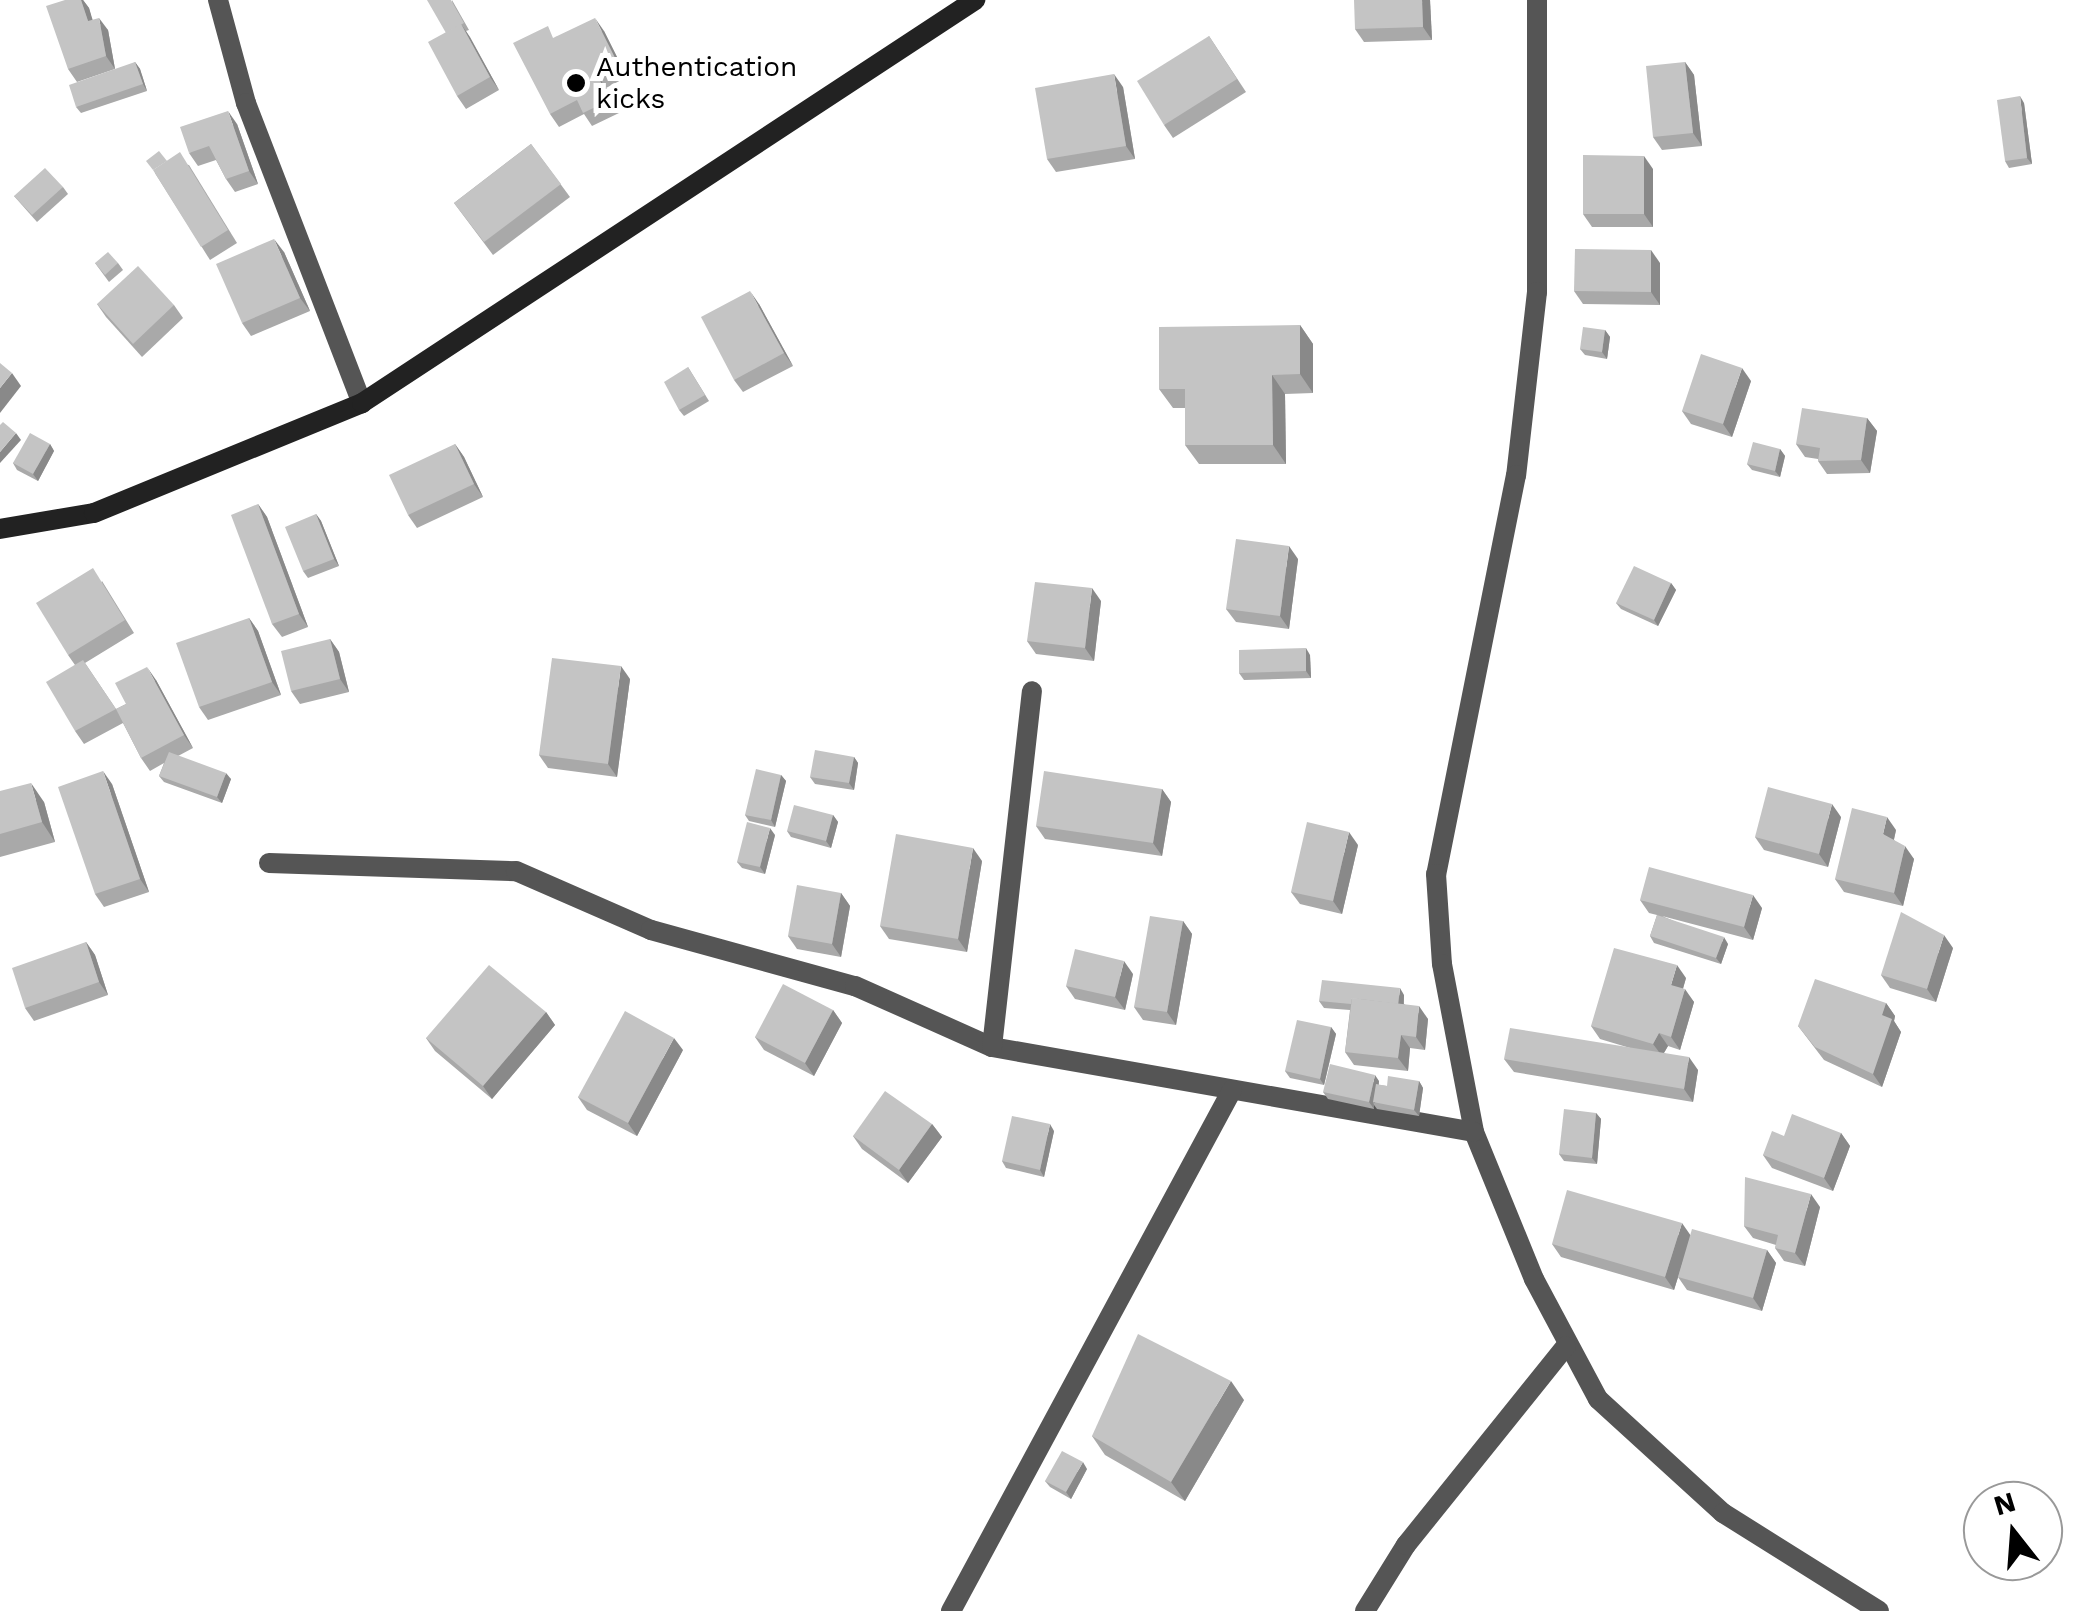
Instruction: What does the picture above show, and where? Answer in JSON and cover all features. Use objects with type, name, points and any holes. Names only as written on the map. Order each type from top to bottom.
[{"type":"street","points":[[218,0],[246,103],[362,403]]},
{"type":"street","points":[[1537,0],[1537,292],[1518,456],[1436,874],[1442,964],[1474,1132],[1566,1346],[1598,1398],[1723,1513],[1879,1611]]},
{"type":"street","points":[[0,529],[94,513],[362,403],[966,2]]},
{"type":"street","points":[[992,1047],[1032,691]]},
{"type":"street","points":[[268,863],[516,871],[651,930],[854,986],[992,1047],[1474,1132]]},
{"type":"street","points":[[951,1611],[1232,1090]]},
{"type":"street","points":[[1365,1611],[1406,1545],[1566,1346]]},
{"type":"building","points":[[81,0],[88,21],[99,18],[106,56],[68,69],[46,6]]},
{"type":"building","points":[[427,0],[451,0],[464,23],[446,33]]},
{"type":"building","points":[[1354,0],[1422,0],[1423,27],[1355,29]]},
{"type":"building","name":"Authentication kicks","points":[[595,18],[618,64],[597,75],[610,100],[583,113],[577,100],[550,114],[513,43],[548,26],[553,38]]},
{"type":"building","points":[[461,24],[490,77],[457,96],[428,42]]},
{"type":"building","points":[[1209,36],[1237,79],[1164,125],[1137,81]]},
{"type":"building","points":[[135,62],[143,84],[76,107],[69,85]]},
{"type":"building","points":[[1685,62],[1693,133],[1653,137],[1646,66]]},
{"type":"building","points":[[1114,74],[1126,146],[1047,159],[1035,88]]},
{"type":"building","points":[[2020,96],[2027,158],[2005,161],[1997,100]]},
{"type":"building","points":[[228,111],[249,171],[226,179],[209,146],[189,153],[180,127]]},
{"type":"building","points":[[531,144],[561,184],[484,242],[454,203]]},
{"type":"building","points":[[159,151],[167,161],[153,170],[146,161]]},
{"type":"building","points":[[180,152],[228,230],[201,247],[153,170]]},
{"type":"building","points":[[1583,155],[1644,156],[1644,214],[1583,214]]},
{"type":"building","points":[[45,168],[63,187],[32,215],[14,196]]},
{"type":"building","points":[[274,239],[300,298],[242,323],[216,264]]},
{"type":"building","points":[[1575,249],[1651,250],[1651,292],[1574,291]]},
{"type":"building","points":[[108,252],[118,263],[105,275],[95,263]]},
{"type":"building","points":[[138,266],[174,305],[133,344],[97,304]]},
{"type":"building","points":[[750,291],[784,353],[734,380],[701,317]]},
{"type":"building","points":[[1300,325],[1300,374],[1272,375],[1273,445],[1185,445],[1185,389],[1159,389],[1159,327]]},
{"type":"building","points":[[1583,327],[1605,330],[1602,352],[1580,349]]},
{"type":"building","points":[[1701,354],[1742,368],[1723,424],[1682,411]]},
{"type":"building","points":[[0,363],[12,373],[0,388]]},
{"type":"building","points":[[688,367],[705,395],[679,410],[664,382]]},
{"type":"building","points":[[1802,408],[1867,418],[1861,460],[1818,461],[1820,448],[1796,444]]},
{"type":"building","points":[[3,422],[16,433],[0,452],[0,425]]},
{"type":"building","points":[[30,433],[50,444],[33,474],[13,463]]},
{"type":"building","points":[[1753,442],[1780,449],[1775,471],[1747,464]]},
{"type":"building","points":[[455,444],[474,484],[408,515],[389,475]]},
{"type":"building","points":[[258,504],[299,614],[272,624],[231,515]]},
{"type":"building","points":[[316,514],[334,559],[303,571],[285,527]]},
{"type":"building","points":[[1236,539],[1289,546],[1280,616],[1226,609]]},
{"type":"building","points":[[1634,566],[1671,583],[1654,620],[1616,603]]},
{"type":"building","points":[[93,568],[125,620],[68,655],[36,603]]},
{"type":"building","points":[[1035,582],[1092,588],[1085,648],[1027,641]]},
{"type":"building","points":[[249,618],[272,682],[199,707],[176,643]]},
{"type":"building","points":[[330,639],[340,679],[291,691],[281,651]]},
{"type":"building","points":[[1306,648],[1306,671],[1239,673],[1239,650]]},
{"type":"building","points":[[552,658],[621,666],[608,764],[539,755]]},
{"type":"building","points":[[83,660],[116,709],[75,731],[46,682]]},
{"type":"building","points":[[147,667],[184,735],[141,758],[116,709],[126,704],[115,683]]},
{"type":"building","points":[[815,750],[854,757],[849,783],[810,777]]},
{"type":"building","points":[[169,752],[226,773],[217,797],[159,776]]},
{"type":"building","points":[[756,769],[781,775],[771,820],[745,815]]},
{"type":"building","points":[[103,771],[140,879],[95,894],[58,787]]},
{"type":"building","points":[[1044,771],[1162,789],[1153,843],[1036,826]]},
{"type":"building","points":[[31,783],[42,822],[0,834],[0,791]]},
{"type":"building","points":[[1768,787],[1832,804],[1819,854],[1755,837]]},
{"type":"building","points":[[794,805],[833,815],[826,841],[787,831]]},
{"type":"building","points":[[1852,808],[1887,817],[1883,834],[1905,846],[1894,893],[1835,879]]},
{"type":"building","points":[[747,822],[770,828],[760,867],[737,862]]},
{"type":"building","points":[[1307,822],[1349,832],[1333,901],[1291,892]]},
{"type":"building","points":[[896,834],[973,848],[958,939],[880,926]]},
{"type":"building","points":[[1649,867],[1753,895],[1744,927],[1640,900]]},
{"type":"building","points":[[797,885],[841,893],[832,944],[788,936]]},
{"type":"building","points":[[1901,912],[1944,935],[1927,989],[1881,975]]},
{"type":"building","points":[[1657,915],[1724,937],[1716,958],[1650,936]]},
{"type":"building","points":[[1150,916],[1183,921],[1167,1012],[1134,1007]]},
{"type":"building","points":[[86,942],[99,982],[25,1008],[12,968]]},
{"type":"building","points":[[1614,948],[1677,965],[1671,985],[1685,989],[1671,1037],[1659,1033],[1653,1044],[1591,1026]]},
{"type":"building","points":[[1075,949],[1124,961],[1115,997],[1066,986]]},
{"type":"building","points":[[489,965],[546,1012],[483,1086],[426,1038]]},
{"type":"building","points":[[1815,979],[1886,1003],[1882,1015],[1892,1019],[1873,1074],[1815,1047],[1798,1026]]},
{"type":"building","points":[[1322,980],[1400,988],[1398,1004],[1352,998],[1351,1004],[1319,1001]]},
{"type":"building","points":[[783,984],[833,1010],[805,1063],[755,1037]]},
{"type":"building","points":[[1352,998],[1419,1006],[1416,1037],[1401,1035],[1398,1058],[1345,1052]]},
{"type":"building","points":[[625,1011],[674,1038],[628,1123],[578,1097]]},
{"type":"building","points":[[1297,1020],[1331,1027],[1320,1079],[1285,1071]]},
{"type":"building","points":[[1510,1028],[1689,1057],[1684,1089],[1504,1059]]},
{"type":"building","points":[[1330,1064],[1375,1075],[1369,1102],[1323,1092]]},
{"type":"building","points":[[1388,1076],[1419,1081],[1414,1110],[1373,1102],[1376,1084],[1387,1086]]},
{"type":"building","points":[[885,1091],[932,1124],[899,1170],[853,1136]]},
{"type":"building","points":[[1564,1109],[1596,1113],[1592,1158],[1559,1154]]},
{"type":"building","points":[[1792,1114],[1841,1133],[1824,1178],[1763,1155],[1772,1131],[1784,1136]]},
{"type":"building","points":[[1012,1116],[1050,1124],[1040,1170],[1002,1161]]},
{"type":"building","points":[[1745,1177],[1811,1194],[1795,1253],[1775,1248],[1778,1235],[1744,1226]]},
{"type":"building","points":[[1567,1190],[1682,1223],[1665,1277],[1552,1244]]},
{"type":"building","points":[[1692,1229],[1767,1250],[1753,1298],[1678,1277]]},
{"type":"building","points":[[1138,1334],[1231,1381],[1171,1482],[1092,1436]]},
{"type":"building","points":[[1062,1451],[1083,1462],[1066,1492],[1045,1481]]},
{"type":"place","name":"Authentication kicks","points":[[576,83]]}]
